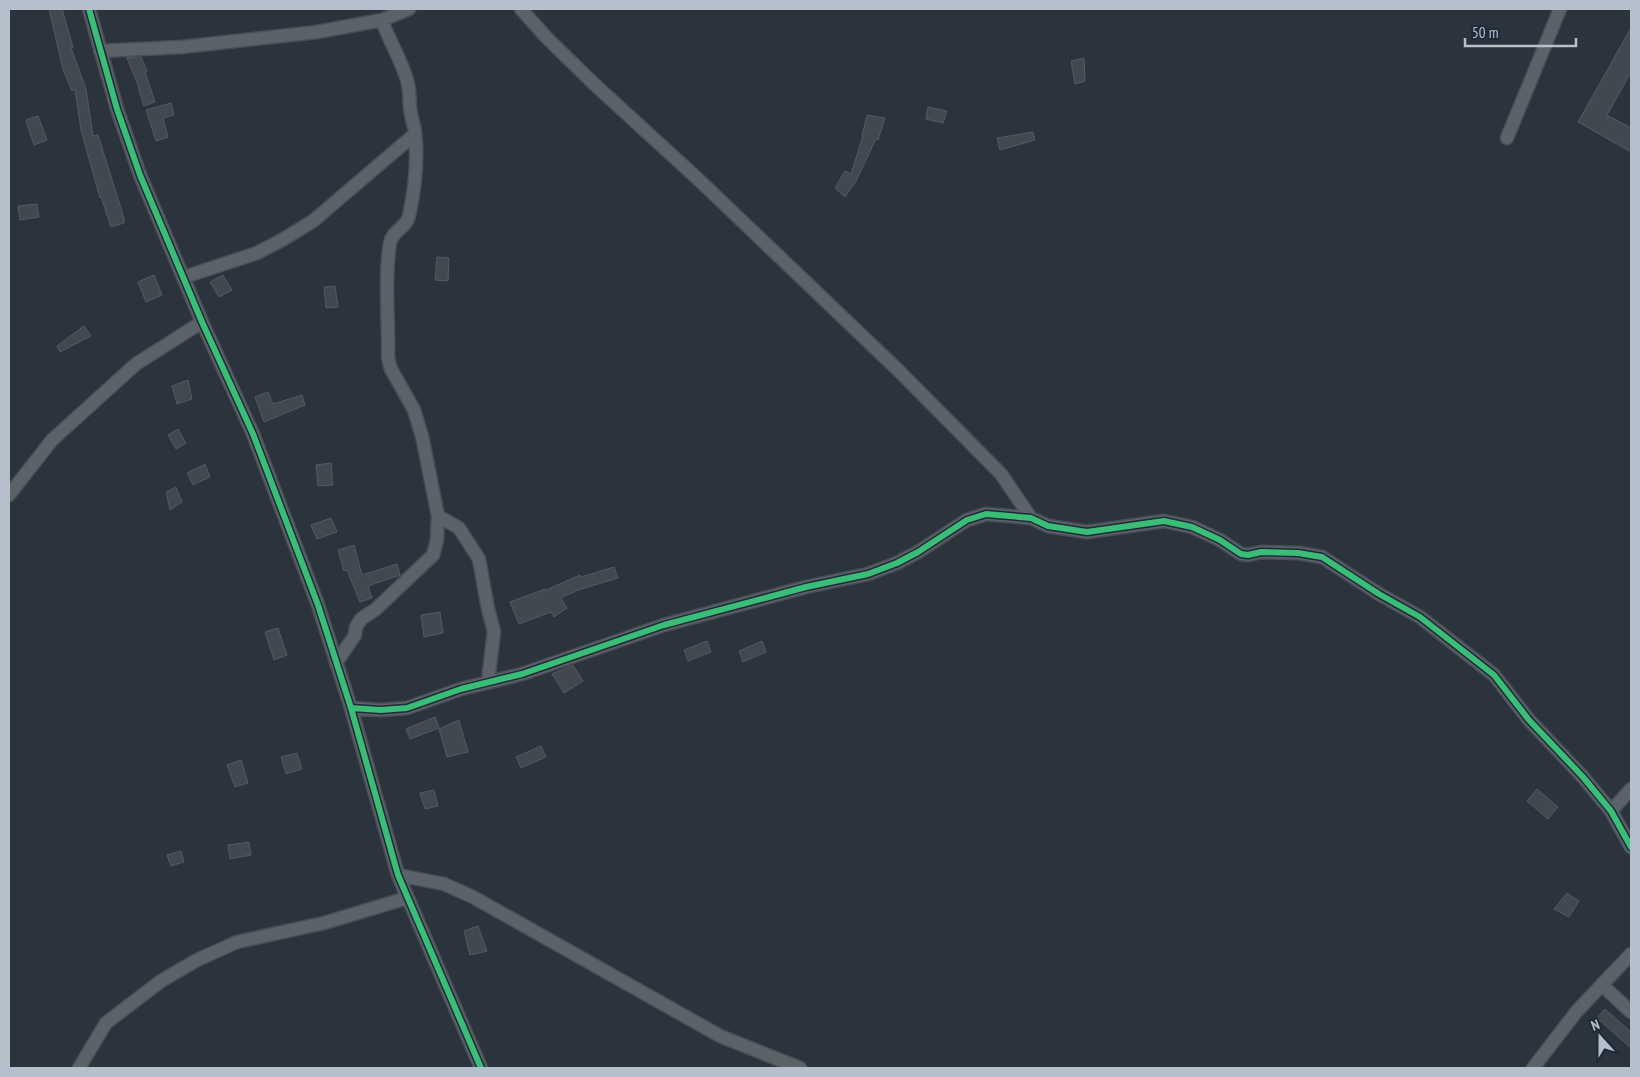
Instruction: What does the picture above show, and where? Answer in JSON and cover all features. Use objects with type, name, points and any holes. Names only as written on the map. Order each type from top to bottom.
[{"type":"street","points":[[88,9],[117,109],[140,174],[202,322],[253,434],[318,605],[351,708],[398,875],[481,1068]]},
{"type":"street","points":[[100,51],[146,50],[316,32],[382,20],[409,9]]},
{"type":"street","points":[[521,9],[566,57],[699,180],[892,365],[1001,474],[1031,518]]},
{"type":"street","points":[[1508,138],[1560,9]]},
{"type":"street","points":[[336,663],[356,635],[356,627],[361,619],[376,609],[433,555],[437,540],[438,516],[422,436],[414,410],[391,369],[388,358],[390,240],[409,219],[416,162],[415,134],[408,81],[401,60],[392,45],[382,20]]},
{"type":"street","points":[[184,277],[257,253],[313,221],[415,134]]},
{"type":"street","points":[[9,495],[52,440],[136,364],[202,322]]},
{"type":"street","points":[[351,708],[381,710],[407,708],[461,688],[522,674],[664,625],[780,593],[868,574],[911,556],[936,542],[967,520],[986,514],[1031,518],[1048,526],[1087,532],[1155,521],[1169,522],[1192,527],[1211,535],[1241,554],[1261,552],[1298,553],[1322,557],[1379,594],[1420,617],[1494,676],[1529,720],[1583,777],[1611,811],[1631,847]]},
{"type":"street","points":[[438,516],[458,528],[479,559],[494,631],[488,682]]},
{"type":"street","points":[[1611,811],[1631,789]]},
{"type":"street","points":[[398,875],[444,884],[473,897],[720,1036],[800,1068]]},
{"type":"street","points":[[80,1068],[106,1023],[161,981],[197,960],[237,942],[324,923],[407,898]]},
{"type":"street","points":[[1533,1068],[1577,1011],[1631,954]]},
{"type":"street","points":[[1602,985],[1631,1012]]},
{"type":"street","points":[[761,1068],[764,1055]]},
{"type":"building","points":[[49,9],[62,9],[73,47],[71,48],[86,89],[93,136],[98,135],[124,223],[111,227],[100,198],[81,130],[75,89],[72,91],[63,69]]},
{"type":"building","points":[[1631,28],[1631,72],[1607,115],[1631,128],[1631,152],[1578,122]]},
{"type":"building","points":[[141,57],[147,71],[145,72],[155,102],[144,106],[139,87],[127,58]]},
{"type":"building","points":[[1084,58],[1085,81],[1075,84],[1071,61]]},
{"type":"building","points":[[171,103],[174,115],[163,118],[168,137],[156,141],[146,110]]},
{"type":"building","points":[[928,107],[947,111],[943,123],[926,119]]},
{"type":"building","points":[[867,115],[885,118],[878,140],[876,139],[856,181],[845,197],[835,188],[845,171],[851,174],[863,136]]},
{"type":"building","points":[[38,116],[47,140],[34,145],[26,120]]},
{"type":"building","points":[[1033,132],[1035,140],[1000,150],[997,138]]},
{"type":"building","points":[[37,204],[39,217],[20,220],[18,206]]},
{"type":"building","points":[[437,257],[449,258],[448,281],[435,280]]},
{"type":"building","points":[[154,275],[162,295],[146,302],[138,282]]},
{"type":"building","points":[[223,275],[232,290],[219,297],[210,282]]},
{"type":"building","points":[[335,286],[338,307],[326,308],[324,287]]},
{"type":"building","points":[[84,326],[91,336],[60,352],[57,346]]},
{"type":"building","points":[[188,380],[192,399],[177,404],[172,386]]},
{"type":"building","points":[[268,392],[273,404],[302,395],[305,405],[264,422],[255,397]]},
{"type":"building","points":[[178,429],[186,443],[176,449],[168,435]]},
{"type":"building","points":[[331,463],[333,485],[318,486],[316,465]]},
{"type":"building","points":[[205,464],[210,477],[193,485],[187,473]]},
{"type":"building","points":[[176,487],[182,502],[170,510],[166,492]]},
{"type":"building","points":[[331,518],[337,532],[317,539],[311,525]]},
{"type":"building","points":[[354,545],[362,575],[397,564],[400,575],[368,586],[372,598],[360,602],[347,570],[344,571],[338,550]]},
{"type":"building","points":[[614,567],[618,578],[578,590],[561,598],[567,608],[554,617],[551,612],[519,624],[510,602],[546,590],[580,575],[581,577]]},
{"type":"building","points":[[440,612],[443,633],[424,637],[421,615]]},
{"type":"building","points":[[278,628],[287,655],[274,660],[265,632]]},
{"type":"building","points":[[707,641],[711,652],[688,661],[684,650]]},
{"type":"building","points":[[762,641],[766,652],[743,662],[739,651]]},
{"type":"building","points":[[573,665],[583,681],[564,693],[552,674]]},
{"type":"building","points":[[435,717],[439,728],[410,739],[406,729]]},
{"type":"building","points":[[459,720],[468,752],[447,757],[439,729]]},
{"type":"building","points":[[541,746],[546,757],[521,768],[516,757]]},
{"type":"building","points":[[297,753],[302,769],[286,774],[281,757]]},
{"type":"building","points":[[241,760],[248,783],[235,787],[227,765]]},
{"type":"building","points":[[1537,789],[1558,807],[1548,819],[1527,801]]},
{"type":"building","points":[[434,790],[438,806],[425,809],[420,793]]},
{"type":"building","points":[[249,842],[251,855],[230,859],[228,845]]},
{"type":"building","points":[[181,851],[184,862],[171,866],[167,855]]},
{"type":"building","points":[[1567,893],[1579,901],[1569,917],[1554,909]]},
{"type":"building","points":[[478,926],[487,951],[470,955],[464,931]]},
{"type":"building","points":[[1605,1009],[1631,1032],[1631,1048],[1597,1018]]},
{"type":"cycle path","points":[[89,9],[117,109],[140,175],[202,322],[253,434],[318,605],[351,708],[398,875],[481,1068]]},
{"type":"cycle path","points":[[351,708],[381,710],[407,708],[461,689],[522,674],[664,625],[806,587],[868,574],[897,563],[918,552],[967,520],[986,514],[1031,518],[1048,526],[1087,532],[1164,521],[1192,527],[1220,540],[1241,554],[1248,555],[1261,552],[1298,553],[1322,557],[1379,594],[1420,617],[1494,675],[1529,720],[1583,777],[1611,811],[1631,847]]}]
